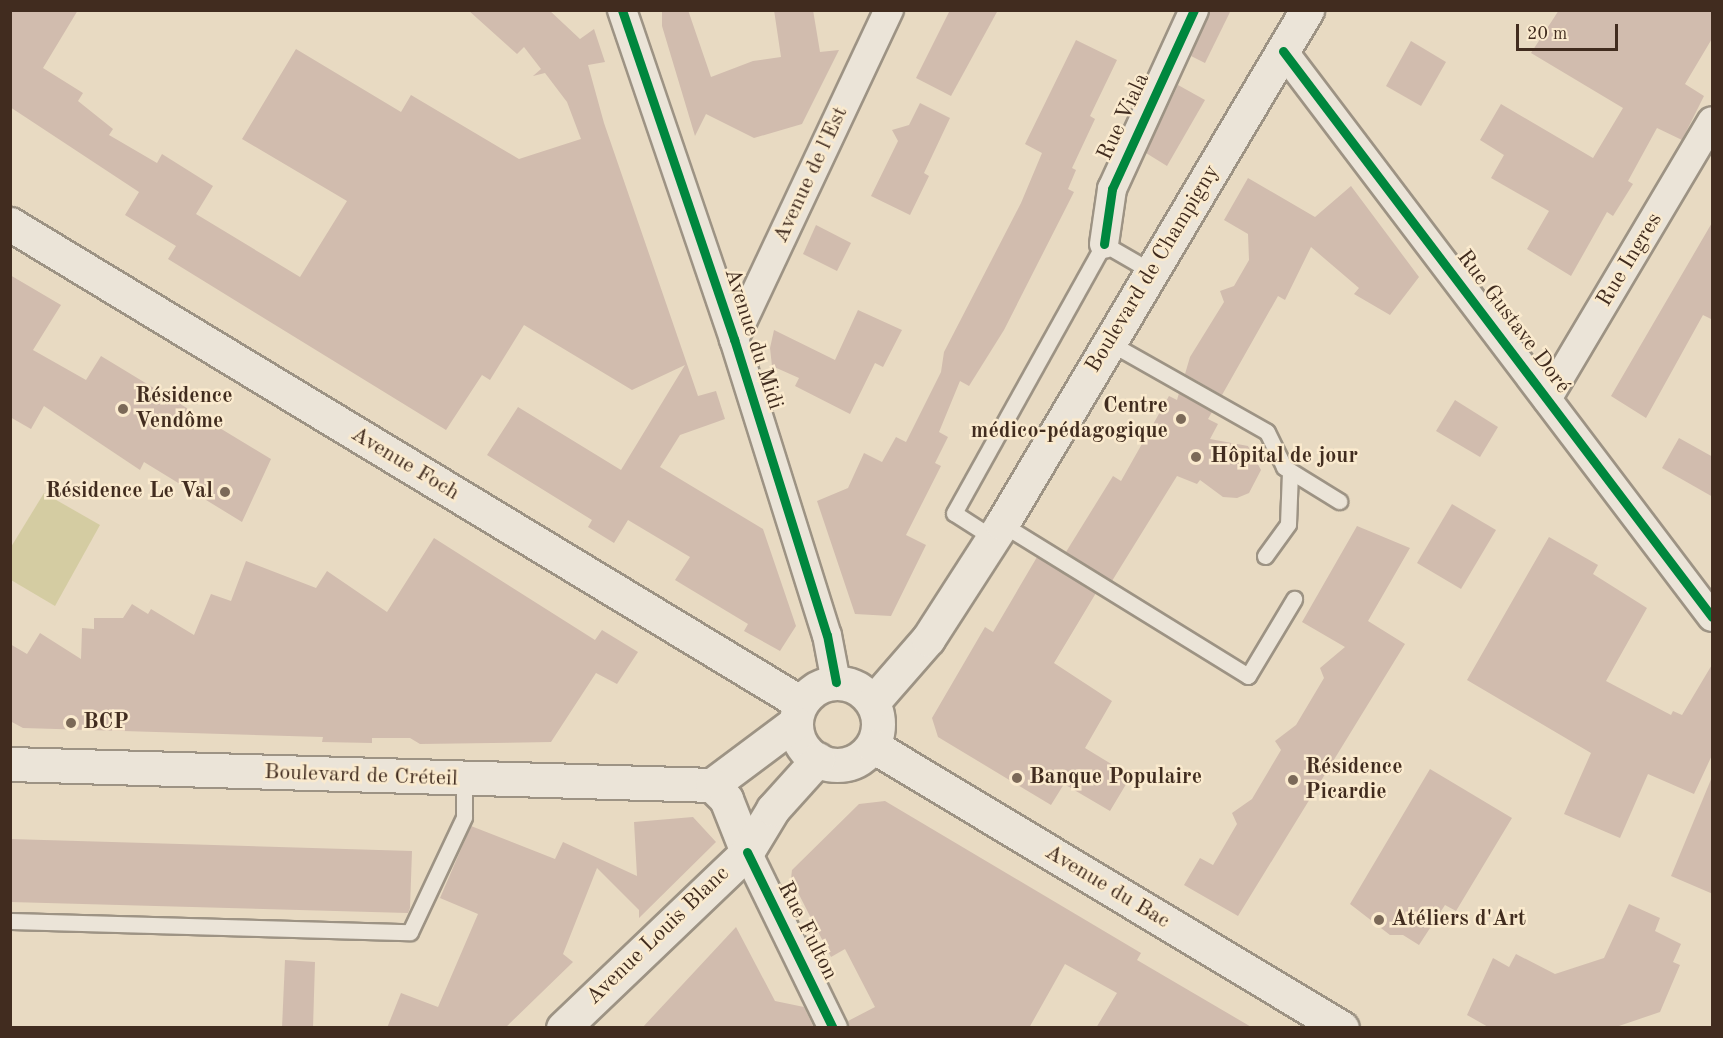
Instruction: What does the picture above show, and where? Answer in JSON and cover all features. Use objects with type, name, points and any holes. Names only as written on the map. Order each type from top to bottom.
[{"type":"main road","name":"Boulevard de Champigny","points":[[873,702],[928,639],[998,531],[1306,10]]},
{"type":"main road","name":"Avenue Foch","points":[[10,224],[798,713]]},
{"type":"main road","points":[[747,852],[719,792],[798,713],[813,690],[836,682],[856,687],[873,702],[879,718],[873,746],[862,758],[840,766],[808,755],[798,740],[798,713]]},
{"type":"main road","name":"Avenue du Bac","points":[[873,746],[1342,1028]]},
{"type":"main road","name":"Avenue Louis Blanc","points":[[563,1028],[747,852],[773,809],[818,759]]},
{"type":"main road","name":"Boulevard de Créteil","points":[[10,764],[464,780],[719,792],[773,809]]},
{"type":"street","name":"Avenue du Midi","points":[[622,10],[734,339],[825,628],[836,682]]},
{"type":"street","name":"Avenue de l'Est","points":[[734,339],[889,10]]},
{"type":"street","name":"Rue Viala","points":[[1104,244],[1112,189],[1194,10]]},
{"type":"street","name":"Rue Gustave Doré","points":[[1283,51],[1713,617]]},
{"type":"street","name":"Rue Ingres","points":[[1547,399],[1713,121]]},
{"type":"street","name":"Rue Fulton","points":[[747,852],[833,1028]]},
{"type":"lane","points":[[1104,244],[1151,270]]},
{"type":"lane","name":"Rue Viala","points":[[998,531],[954,513],[1104,244]]},
{"type":"lane","points":[[1110,343],[1267,432],[1290,471],[1339,501]]},
{"type":"lane","points":[[1265,556],[1288,524],[1290,471]]},
{"type":"lane","points":[[998,531],[1248,676],[1294,599]]},
{"type":"lane","points":[[10,921],[410,932],[464,817],[464,780]]},
{"type":"shaded area","points":[[44,493],[100,525],[55,606],[11,580],[11,547]]},
{"type":"building","points":[[10,10],[78,10],[43,68],[83,93],[78,101],[113,129],[109,135],[157,163],[162,154],[213,186],[196,214],[300,277],[347,201],[242,139],[296,49],[401,112],[411,95],[519,159],[581,139],[567,102],[545,73],[533,76],[541,69],[524,47],[517,54],[468,10],[549,10],[580,39],[594,29],[605,62],[588,65],[604,123],[698,396],[716,391],[725,419],[680,435],[660,467],[763,529],[796,626],[780,651],[744,631],[748,624],[675,580],[690,557],[628,520],[614,543],[588,527],[592,520],[487,455],[518,407],[621,470],[685,365],[632,390],[524,325],[490,380],[482,375],[446,430],[168,259],[176,246],[125,215],[139,192],[10,107]]},
{"type":"building","points":[[662,10],[688,10],[711,77],[753,61],[781,57],[774,10],[813,10],[820,52],[839,50],[802,124],[754,138],[706,114],[695,136],[662,26]]},
{"type":"building","points":[[950,10],[998,10],[951,96],[916,78]]},
{"type":"building","points":[[1210,10],[1231,10],[1205,63],[1191,56]]},
{"type":"building","points":[[1559,10],[1713,10],[1713,37],[1685,84],[1704,96],[1682,140],[1657,128],[1628,181],[1633,184],[1613,216],[1607,212],[1571,276],[1527,249],[1549,211],[1491,178],[1504,155],[1480,140],[1501,104],[1593,158],[1623,108],[1531,53]]},
{"type":"building","points":[[1076,40],[1117,60],[1090,116],[1095,119],[1072,168],[1076,170],[1068,189],[1074,192],[1004,330],[969,386],[960,381],[939,432],[948,437],[935,463],[941,466],[906,535],[926,545],[891,616],[855,614],[817,501],[848,488],[864,453],[882,462],[896,437],[906,442],[941,372],[944,352],[1021,203],[1042,153],[1025,144]]},
{"type":"building","points":[[1411,41],[1446,62],[1421,106],[1386,86]]},
{"type":"building","points":[[1178,85],[1205,100],[1167,166],[1146,153]]},
{"type":"building","points":[[920,103],[950,118],[924,173],[929,176],[910,215],[871,196],[898,141],[892,130],[909,125]]},
{"type":"building","points":[[1248,178],[1315,217],[1351,186],[1419,277],[1390,315],[1354,294],[1359,288],[1311,247],[1285,300],[1278,296],[1222,395],[1185,374],[1190,357],[1224,302],[1220,291],[1234,286],[1249,260],[1248,234],[1224,220]]},
{"type":"building","points":[[1713,221],[1713,320],[1703,315],[1646,418],[1611,396]]},
{"type":"building","points":[[816,225],[851,243],[837,271],[803,254]]},
{"type":"building","points":[[10,275],[61,305],[33,350],[86,380],[101,356],[271,459],[242,522],[144,462],[140,470],[44,406],[31,429],[10,417]]},
{"type":"building","points":[[858,310],[902,330],[883,367],[875,363],[850,414],[795,386],[799,378],[772,366],[770,348],[774,330],[835,360]]},
{"type":"building","points":[[1179,393],[1212,412],[1208,419],[1218,424],[1210,439],[1248,446],[1261,470],[1249,493],[1237,498],[1223,497],[1200,480],[1197,484],[1177,476],[1112,581],[1066,552],[1113,476],[1121,481],[1169,396],[1177,400]]},
{"type":"building","points":[[1455,400],[1498,427],[1480,457],[1436,431]]},
{"type":"building","points":[[1679,438],[1713,457],[1713,497],[1662,468]]},
{"type":"building","points":[[1452,504],[1496,530],[1461,589],[1417,563]]},
{"type":"building","name":"Résidence Picardie","points":[[1357,526],[1410,548],[1368,621],[1405,644],[1238,916],[1184,885],[1200,858],[1213,865],[1237,824],[1232,813],[1252,799],[1281,750],[1275,741],[1296,725],[1324,678],[1320,668],[1345,647],[1302,622]]},
{"type":"building","points":[[1549,537],[1598,565],[1593,574],[1647,608],[1606,681],[1671,715],[1673,711],[1682,715],[1713,663],[1713,753],[1694,794],[1648,774],[1620,838],[1564,814],[1591,753],[1467,680]]},
{"type":"building","points":[[434,538],[595,640],[602,630],[638,652],[617,684],[596,673],[551,742],[420,744],[410,738],[372,738],[372,743],[322,742],[323,737],[23,728],[10,721],[10,644],[27,654],[40,633],[81,659],[82,628],[94,629],[94,618],[123,618],[132,604],[148,614],[151,609],[194,635],[211,594],[231,601],[246,561],[316,588],[327,571],[387,612]]},
{"type":"building","points":[[1037,557],[1096,593],[1054,663],[1112,701],[1085,748],[1131,776],[1110,811],[1064,784],[1051,805],[938,737],[932,718],[985,627],[993,632]]},
{"type":"building","points":[[1430,769],[1512,818],[1456,911],[1445,905],[1419,945],[1403,935],[1390,935],[1350,904]]},
{"type":"building","points":[[1713,777],[1713,894],[1671,876]]},
{"type":"building","points":[[885,801],[1141,953],[1137,960],[1253,1028],[1096,1028],[1117,993],[1065,964],[1029,1028],[849,1028],[848,1021],[875,1007],[845,949],[831,957],[791,879],[792,870],[859,804]]},
{"type":"building","points":[[693,817],[716,842],[639,918],[639,910],[597,868],[563,954],[573,962],[505,1028],[387,1028],[401,993],[438,1007],[478,914],[440,898],[471,826],[555,859],[563,842],[637,876],[634,822]]},
{"type":"building","points":[[10,839],[412,851],[410,908],[408,913],[10,902]]},
{"type":"building","points":[[1629,904],[1660,918],[1655,931],[1681,944],[1673,962],[1680,965],[1660,1012],[1613,1028],[1490,1028],[1467,1015],[1493,958],[1509,967],[1516,954],[1555,974],[1604,958]]},
{"type":"building","points":[[736,927],[775,1001],[804,1007],[814,1028],[642,1028]]},
{"type":"building","points":[[285,960],[315,962],[313,1028],[282,1028]]},
{"type":"cycle path","points":[[622,10],[734,339],[827,635],[836,682]]},
{"type":"cycle path","points":[[1104,244],[1112,189],[1194,10]]},
{"type":"cycle path","points":[[1283,51],[1712,617]]},
{"type":"cycle path","points":[[747,852],[833,1028]]},
{"type":"place","name":"Résidence Vendôme","points":[[123,409]]},
{"type":"place","name":"Centre médico-pédagogique","points":[[1181,419]]},
{"type":"place","name":"Hôpital de jour","points":[[1196,457]]},
{"type":"place","name":"Résidence Le Val","points":[[225,492]]},
{"type":"place","name":"BCP","points":[[71,723]]},
{"type":"place","name":"Banque Populaire","points":[[1017,778]]},
{"type":"place","name":"Résidence Picardie","points":[[1293,780]]},
{"type":"place","name":"Atéliers d'Art","points":[[1379,920]]}]
